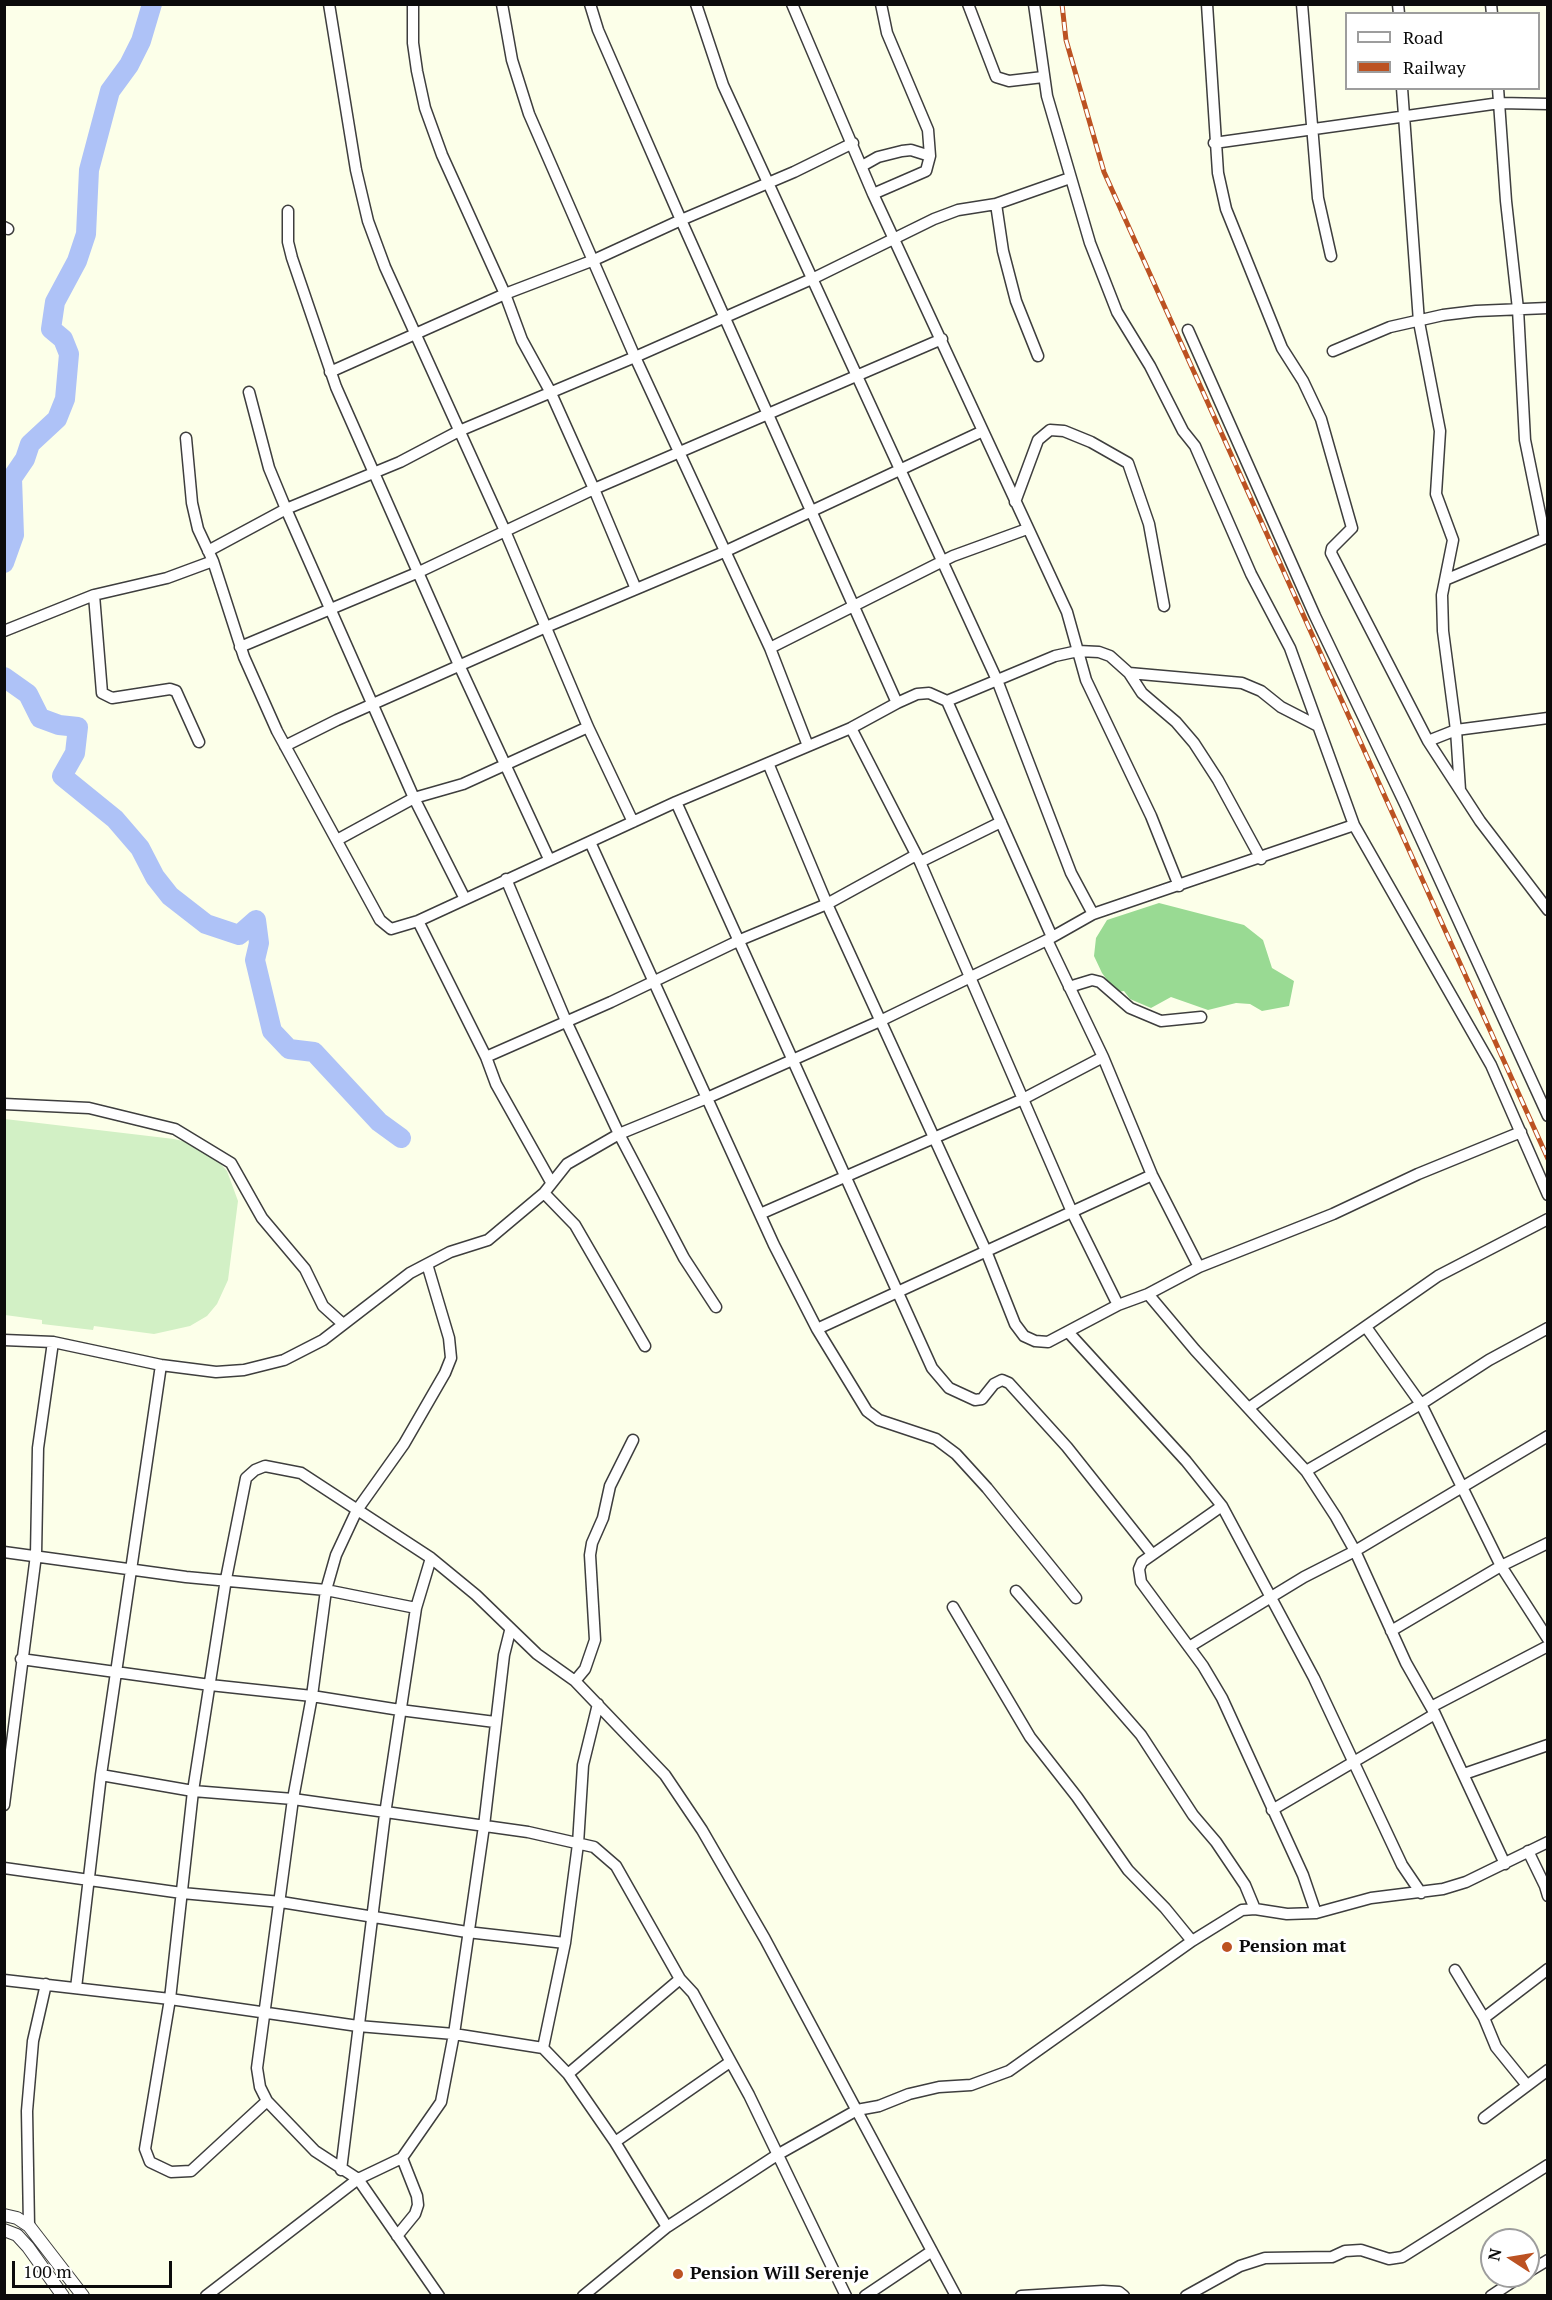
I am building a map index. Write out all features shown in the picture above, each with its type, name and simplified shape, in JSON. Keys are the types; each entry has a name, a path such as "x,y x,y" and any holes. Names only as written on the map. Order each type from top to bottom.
{"street":[{"path":"329,4 346,120 368,221 385,267 505,531 588,727 633,822"},
{"path":"413,4 413,43 425,108 442,155 505,294 522,340 550,391 594,489 636,589"},
{"path":"502,4 512,60 529,114 635,357 770,648 808,746"},
{"path":"590,4 598,30 681,219 897,703"},
{"path":"696,4 723,85 767,183 814,278 898,470 998,680 1071,873 1093,914"},
{"path":"792,4 873,194 1067,612 1086,680 1151,816 1179,886"},
{"path":"873,194 926,171 930,156 928,130 887,33 881,4"},
{"path":"968,4 996,77 1009,81 1043,77"},
{"path":"1034,4 1043,77 1070,178 1117,312 1150,366 1183,431 1195,446 1251,574 1290,648 1354,825 1491,1065 1548,1195"},
{"path":"1207,4 1214,143 1226,209 1282,348 1304,381 1321,418 1352,528 1332,548 1331,554 1428,741 1480,821 1548,910"},
{"path":"1302,4 1318,198 1331,256"},
{"path":"1402,90 1419,322 1440,431 1436,494 1453,540 1442,596 1443,632 1456,730 1460,790"},
{"path":"1445,580 1546,537 1525,440 1518,309 1506,201 1498,90"},
{"path":"1214,143 1500,103 1548,104"},
{"path":"330,372 417,336 505,294 594,260 853,143"},
{"path":"862,166 878,157 902,151 911,150 930,156"},
{"path":"4,631 94,595 168,578 211,556 286,509 400,462 459,430 635,357 814,278 934,219 958,210 996,204 1070,178"},
{"path":"996,204 1003,251 1016,301 1038,356"},
{"path":"288,211 288,242 330,372 459,665 549,859"},
{"path":"1333,351 1390,327 1443,315 1548,308"},
{"path":"1188,330 1217,399 1273,516 1315,616 1405,804 1548,1116"},
{"path":"240,647 419,572 594,489 942,339"},
{"path":"249,392 269,468 286,509 414,798 464,897"},
{"path":"1015,502 1038,440 1050,430 1064,431 1091,442 1128,463 1149,524 1164,606"},
{"path":"285,746 459,665 724,552 983,431"},
{"path":"186,438 192,503 240,647 285,746 385,927 391,929 418,921 464,897 676,802 851,728 917,694 929,693 947,701 1001,822 1069,987 1103,1057 1152,1174 1198,1267"},
{"path":"770,648 941,562 1028,529"},
{"path":"94,595 102,693 112,698 170,689 176,691 199,742"},
{"path":"947,701 1055,656 1078,651 1099,652 1110,656 1129,673 1142,693 1176,722 1194,743 1218,780 1260,859"},
{"path":"1129,673 1242,683 1262,691 1281,707 1318,726"},
{"path":"1428,741 1456,730 1548,718"},
{"path":"337,840 414,798 463,784 588,727"},
{"path":"851,728 918,859 1072,1212 1118,1305"},
{"path":"768,763 827,904 933,1140 986,1251 1011,1316 1024,1336 1035,1341 1048,1342 1198,1267 1333,1214 1418,1174 1521,1131"},
{"path":"676,802 794,1058 924,1354 949,1388 975,1400 982,1398 994,1384 1002,1380 1009,1383 1067,1447 1152,1554"},
{"path":"486,1057 740,940 827,904 918,859 1001,822"},
{"path":"4,1340 53,1342 161,1365 216,1372 244,1370 284,1360 323,1340 395,1284 427,1264 450,1252 488,1240 544,1193 567,1164 619,1134 707,1098 880,1021 1093,914 1260,859 1354,825"},
{"path":"590,842 760,1214 817,1329 867,1411 879,1420 936,1439 956,1454 987,1488 1076,1598"},
{"path":"506,879 566,1021 619,1134 684,1258 716,1307"},
{"path":"418,921 486,1057 496,1084 552,1182"},
{"path":"1069,987 1092,980 1100,982 1130,1008 1161,1021 1201,1017"},
{"path":"760,1214 1023,1099 1103,1057"},
{"path":"4,1104 88,1108 175,1129 231,1162 262,1218 306,1269 323,1306 342,1324"},
{"path":"817,1329 1152,1174"},
{"path":"544,1193 575,1225 645,1346"},
{"path":"1250,1407 1438,1276 1548,1219"},
{"path":"427,1264 449,1338 451,1358 445,1373 404,1444 357,1510 336,1555 326,1590 312,1695 293,1799 257,2068 260,2088 267,2101 292,2130 341,2170 358,2180 439,2295"},
{"path":"1148,1294 1195,1350 1250,1407 1306,1471 1355,1551 1406,1663 1433,1710 1464,1774 1504,1864"},
{"path":"1366,1327 1421,1404 1501,1566 1548,1639"},
{"path":"1306,1471 1421,1404 1489,1360 1548,1328"},
{"path":"1069,1333 1186,1461 1221,1506 1272,1597 1355,1763 1402,1865 1421,1893"},
{"path":"4,1805 36,1555 38,1448 53,1342"},
{"path":"76,1988 100,1775 161,1365"},
{"path":"1189,1647 1304,1577 1355,1551 1548,1436"},
{"path":"574,1682 585,1669 595,1640 590,1555 592,1543 603,1518 610,1486 633,1440"},
{"path":"267,2101 191,2171 171,2172 150,2162 146,2149 170,1999 193,1791 226,1579 246,1478 255,1470 265,1466 300,1473 431,1558 476,1595 510,1631 598,1704 665,1775 702,1830 765,1939 956,2295"},
{"path":"1221,1506 1152,1554 1139,1569 1141,1582 1189,1647 1222,1698 1303,1875 1316,1912"},
{"path":"1391,1631 1501,1566 1548,1544"},
{"path":"4,1552 186,1577 326,1590 416,1608"},
{"path":"341,2170 371,1916 400,1710 416,1608 431,1558"},
{"path":"1016,1591 1141,1736 1193,1815 1216,1842 1245,1886 1255,1909"},
{"path":"953,1607 1030,1737 1077,1797 1128,1870 1165,1908 1192,1941"},
{"path":"206,2295 358,2180 402,2158 441,2102 454,2034 484,1826 504,1655 510,1631"},
{"path":"1272,1810 1355,1763 1433,1710 1548,1646"},
{"path":"21,1659 210,1685 312,1695 400,1710 495,1722"},
{"path":"543,2048 565,1943 578,1844 583,1765 598,1704"},
{"path":"1464,1774 1548,1745"},
{"path":"100,1775 193,1791 293,1799 385,1814 484,1826 594,1847 616,1866 680,1979 693,1993 749,2095 846,2295"},
{"path":"583,2295 667,2227 777,2156 857,2110 879,2106 919,2092 971,2085 1009,2071 1192,1941 1242,1910 1255,1909 1287,1914 1316,1912 1404,1892 1421,1893 1466,1882 1548,1842"},
{"path":"1528,1851 1548,1896"},
{"path":"4,1868 89,1878 182,1893 281,1902 467,1932 565,1943"},
{"path":"1484,2018 1548,1969"},
{"path":"1455,1970 1484,2018 1496,2047 1526,2084"},
{"path":"568,2074 680,1979"},
{"path":"4,1980 170,1999 358,2026 454,2034 543,2048 568,2074 615,2142 667,2227"},
{"path":"28,2226 27,2111 33,2041 46,1984"},
{"path":"615,2142 730,2062"},
{"path":"1484,2118 1526,2084 1548,2070"},
{"path":"397,2236 415,2214 418,2205 417,2196 402,2158"},
{"path":"1186,2295 1240,2266 1265,2258 1332,2258 1345,2251 1361,2250 1389,2259 1402,2257 1548,2165"},
{"path":"4,2215 17,2218 28,2226 83,2295"},
{"path":"4,2230 17,2235 28,2247 63,2295"},
{"path":"865,2295 932,2251"},
{"path":"1021,2295 1103,2291 1119,2292 1124,2295"}],"green space":[{"path":"1159,903 1244,925 1263,940 1272,968 1294,981 1289,1006 1262,1011 1250,1004 1236,1003 1208,1010 1171,997 1151,1008 1130,999 1124,991 1116,992 1102,973 1094,956 1096,938 1107,920"},
{"path":"5,1119 174,1139 191,1143 217,1160 227,1171 238,1201 228,1280 217,1304 207,1316 190,1326 154,1334 94,1326 93,1330 42,1324 42,1320 5,1315"}],"waterway":[{"path":"4,563 14,535 12,478 25,459 30,444 57,419 65,399 69,354 63,339 51,329 55,302 77,261 86,234 89,170 110,91 129,65 141,41 152,4"},
{"path":"4,677 28,694 40,718 59,725 78,727 75,753 62,776 115,819 140,848 155,877 170,896 206,924 239,935 256,920 259,943 255,960 272,1031 289,1049 314,1052 379,1122 401,1138"}],"railway":[{"path":"1062,4 1066,40 1104,172 1548,1159"}],"place":[{"name":"Pension mat","path":"1227,1947"},
{"name":"Pension Will Serenje","path":"678,2274"}]}
